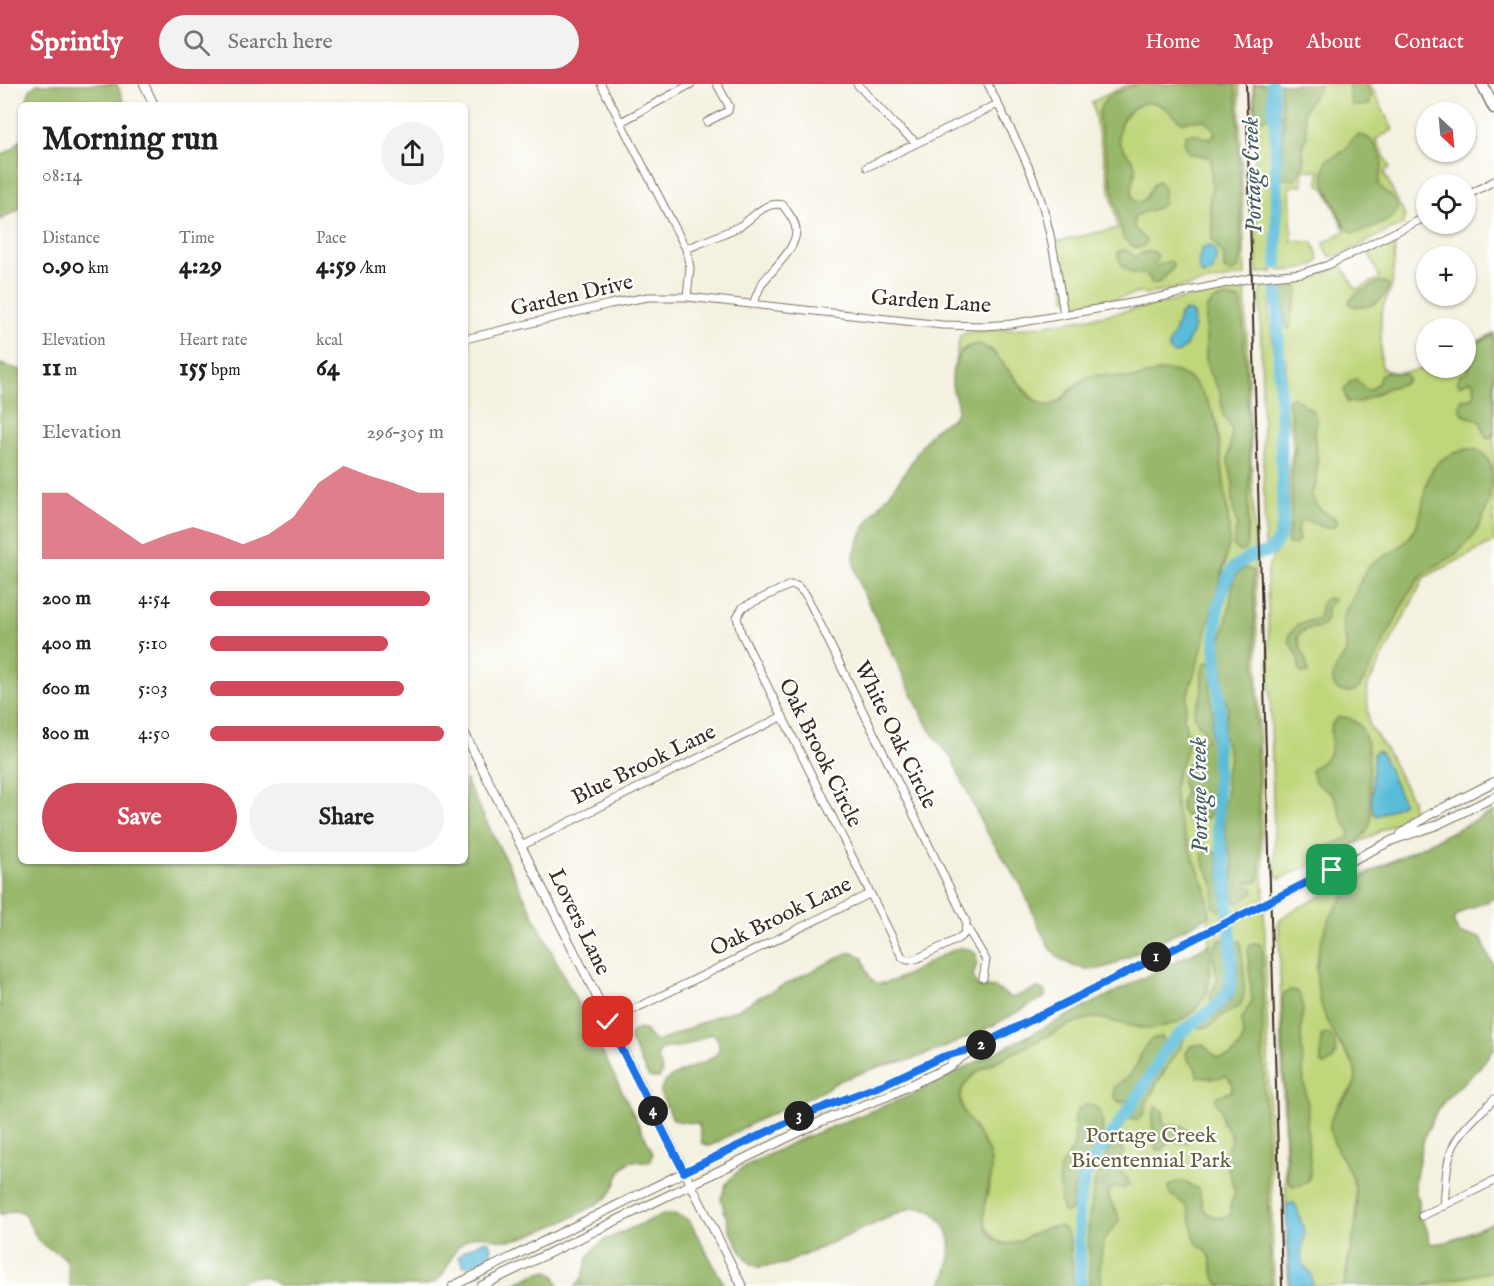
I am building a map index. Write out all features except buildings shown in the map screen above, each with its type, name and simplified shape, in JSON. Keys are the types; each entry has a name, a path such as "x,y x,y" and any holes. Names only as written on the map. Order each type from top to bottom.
{"main road":[{"path":"1482,84 1494,108"}],"street":[{"path":"144,84 153,102"},
{"path":"601,84 686,249 690,268 687,297"},
{"path":"621,122 691,84"},
{"path":"707,122 728,111 729,106 717,84"},
{"path":"857,84 894,124 917,143"},
{"path":"988,84 1041,199 1056,264 1064,315"},
{"path":"867,167 998,104"},
{"path":"1476,191 1494,181"},
{"path":"686,249 741,226 765,208 774,204 783,205 794,222 795,239 781,261 763,282 753,304"},
{"name":"Garden Lane","path":"687,297 953,326 1011,324 1137,303 1251,278 1278,277 1314,270 1416,222"},
{"name":"Garden Drive","path":"468,338 610,304 648,297 687,297"},
{"name":"White Oak Circle","path":"739,627 737,617 743,607 786,586 795,585 804,591 966,921 966,926 986,960 983,978"},
{"name":"Oak Brook Circle","path":"739,627 869,894"},
{"name":"Blue Brook Lane","path":"521,846 783,716"},
{"name":"Lovers Lane","path":"468,740 742,1286"},
{"path":"1393,840 1426,816 1494,782"},
{"path":"481,1286 822,1121 888,1096 948,1067 975,1048 1220,925 1393,840 1437,825 1494,796"},
{"name":"Oak Brook Lane","path":"608,1022 869,894 900,954 907,960 916,960 956,940 964,934 966,926"},
{"path":"453,1286 798,1117 882,1085 942,1057 975,1048"},
{"path":"1444,1206 1449,1158 1457,1138 1494,1099"},
{"path":"1422,1216 1494,1181"}],"green space":[{"path":"37,84 117,84 124,102 26,102 30,90"},
{"path":"1129,84 1239,84 1245,275 1149,294 1138,293 1094,304 1074,304 1066,297 1056,242 1118,228 1092,102"},
{"path":"1137,84 1235,84 1242,254 1241,262 1235,271 1224,270 1224,256 1212,239 1213,225 1209,202 1212,188 1211,160 1208,157 1189,153 1184,143 1186,135 1189,134 1211,138 1215,134 1213,127 1204,120 1182,122 1159,104 1140,105 1122,120 1120,143 1133,160 1135,167 1133,199 1138,203 1142,201 1158,181 1164,187 1164,203 1141,213 1134,219 1134,227 1146,241 1144,246 1135,247 1123,238 1099,112 1110,96"},
{"path":"1253,84 1269,84 1272,123 1273,272 1257,273"},
{"path":"1254,84 1267,84 1269,114 1264,120 1258,119 1256,115"},
{"path":"1277,84 1370,84 1393,130 1376,139 1390,167 1385,171 1385,175 1404,214 1403,224 1340,255 1331,257 1325,250 1324,243 1345,231 1326,190 1319,184 1319,171 1302,170 1303,185 1290,186 1292,241 1312,242 1319,260 1316,264 1306,268 1280,271 1280,224 1284,203 1279,173 1282,125"},
{"path":"1280,84 1320,84 1304,113 1307,135 1303,148 1304,164 1295,180 1284,179 1281,174 1284,124"},
{"path":"1348,84 1367,84 1372,97 1369,105 1353,106"},
{"path":"1359,135 1372,141 1378,150 1382,160 1379,185 1394,199 1397,208 1395,214 1382,224 1353,233 1345,227 1325,184 1323,172 1327,160 1343,152"},
{"path":"18,143 18,210 0,220 0,156"},
{"path":"1388,241 1394,242 1392,287 1381,316 1383,369 1394,372 1416,370 1416,378 1476,378 1476,342 1494,333 1494,542 1425,577 1368,685 1369,725 1385,748 1412,800 1412,814 1360,842 1280,879 1275,874 1267,577 1269,565 1288,528 1289,467 1293,450 1284,401 1286,363 1278,320 1279,281 1314,276 1342,265 1356,290 1380,278 1368,251"},
{"path":"1122,250 1136,257 1153,251 1158,256 1154,265 1169,261 1173,263 1173,268 1160,282 1152,284 1147,275 1133,273 1123,266 1118,252"},
{"path":"1274,281 1269,311 1276,374 1280,513 1277,534 1268,548 1265,545 1260,290 1263,284"},
{"path":"1289,281 1297,284 1298,292 1289,329 1285,325 1282,296 1283,285"},
{"path":"1379,282 1389,285 1388,291 1374,304 1355,307 1350,304 1349,301 1356,294"},
{"name":"Portage Creek Bicentennial Park","path":"1245,286 1255,563 1274,1286 1074,1286 1070,1241 1066,1231 1051,1226 1008,1244 997,1241 985,1225 983,1211 991,1178 982,1140 964,1116 960,1097 969,1079 983,1068 1069,1025 1090,1018 1100,1018 1140,1028 1186,1017 1196,1009 1207,992 1210,974 1208,900 1177,815 1174,787 1188,737 1184,727 1184,717 1188,693 1225,565 1229,527 1217,424 1172,371 1135,378 1095,377 1076,385 1057,403 1046,406 1031,397 991,349 966,347 955,362 960,336 965,334 1027,328 1082,319"},
{"path":"1227,297 1241,300 1242,305 1250,459 1247,544 1245,550 1239,552 1233,545 1237,525 1232,503 1233,483 1228,461 1232,430 1223,414 1220,392 1206,361 1206,309 1215,300"},
{"path":"1494,335 1494,435 1488,438 1480,420 1465,416 1460,408 1462,399 1472,398 1475,395 1474,383 1469,380 1460,386 1457,381 1458,378 1476,378 1476,343"},
{"path":"978,344 996,355 1027,394 1045,405 1062,400 1081,381 1091,376 1131,378 1163,371 1183,374 1198,387 1217,424 1229,545 1188,693 1184,717 1189,745 1176,776 1174,787 1177,815 1206,890 1210,916 1112,965 1099,969 1087,970 1073,966 1060,959 1050,948 1021,885 985,830 952,759 929,729 861,588 855,570 854,561 858,541 869,521 932,432 957,412 958,407 952,382 954,367 965,350"},
{"path":"0,364 18,369 18,864 468,864 468,785 653,1154 651,1161 632,1161 625,1165 608,1196 584,1212 563,1222 512,1240 476,1236 465,1241 454,1252 439,1279 424,1286 278,1286 263,1277 250,1277 234,1286 70,1286 67,1261 59,1253 39,1242 23,1212 11,1211 0,1215"},
{"path":"1387,372 1405,374 1408,379 1405,383 1388,388 1358,403 1347,402 1344,391 1350,381 1356,379 1365,389 1370,390 1378,383 1381,375"},
{"path":"1293,397 1312,410 1317,421 1314,435 1317,453 1317,484 1311,494 1317,506 1334,517 1337,524 1328,528 1300,521 1297,530 1299,540 1295,545 1289,545 1287,539 1291,524 1292,468 1296,442 1288,401"},
{"path":"1468,449 1483,453 1491,467 1488,503 1480,525 1466,545 1457,553 1418,580 1406,598 1359,688 1351,692 1338,690 1333,683 1333,678 1346,650 1343,619 1364,573 1373,563 1403,544 1416,527 1430,475 1437,464 1449,455"},
{"path":"1246,568 1252,570 1253,574 1260,875 1257,882 1247,882 1247,886 1253,888 1254,892 1238,903 1234,901 1233,863 1227,845 1223,814 1227,789 1225,775 1230,758 1223,734 1228,708 1223,692 1220,645 1229,611 1233,580 1238,572"},
{"path":"1328,598 1334,600 1327,607 1325,623 1298,635 1308,668 1308,673 1304,674 1300,672 1297,654 1289,641 1289,635 1297,625 1319,618 1322,602"},
{"path":"1210,661 1213,671 1210,689 1213,713 1211,736 1215,765 1213,810 1208,818 1195,819 1184,814 1182,810 1181,801 1185,791 1182,773 1191,760 1197,744 1206,740 1205,733 1195,718 1194,712 1202,690 1202,670 1206,662"},
{"path":"1340,717 1352,720 1360,726 1365,736 1368,748 1371,820 1365,834 1354,844 1340,852 1325,856 1321,853 1323,848 1348,838 1350,832 1334,796 1316,783 1311,771 1330,753 1331,727"},
{"path":"1494,811 1494,898 1461,912 1453,922 1460,934 1480,937 1494,964 1494,1049 1478,1069 1438,1109 1422,1145 1415,1192 1419,1200 1419,1215 1432,1244 1447,1242 1494,1222 1494,1271 1420,1286 1344,1286 1357,1212 1355,1187 1350,1172 1334,1144 1330,1129 1334,1113 1355,1084 1356,1071 1354,1064 1331,1030 1322,1007 1317,985 1317,963 1321,941 1340,902 1355,885 1374,870"},
{"path":"1210,849 1215,851 1218,859 1223,901 1223,907 1219,911 1213,907 1214,887 1203,859 1203,854"},
{"path":"1374,870 1357,881 1343,897 1316,966 1322,1006 1334,1036 1354,1066 1356,1077 1354,1086 1338,1104 1346,1164 1355,1187 1356,1201 1356,1226 1344,1286 1288,1286 1279,922 1288,913"},
{"path":"1223,939 1227,943 1225,954 1228,969 1221,996 1212,1002 1210,995 1218,980 1213,952 1214,947"},
{"path":"1237,941 1241,944 1244,986 1240,1005 1210,1026 1199,1028 1199,1024 1218,1013 1230,1002 1236,986"},
{"path":"1255,943 1260,944 1262,949 1263,1055 1271,1286 1222,1286 1214,1276 1209,1255 1196,1241 1187,1208 1169,1192 1168,1188 1175,1183 1187,1183 1199,1190 1202,1205 1210,1215 1219,1217 1231,1214 1230,1206 1235,1191 1224,1155 1231,1141 1231,1134 1222,1122 1221,1111 1215,1100 1217,1096 1230,1092 1232,1082 1226,1076 1198,1077 1186,1053 1191,1046 1202,1044 1216,1057 1222,1058 1231,1056 1241,1045 1242,1019 1252,1001 1248,952 1249,946"},
{"path":"1210,944 1210,974 1207,992 1196,1009 1177,1023 1151,1029 1090,1018 1069,1025 983,1068 968,1080 961,1092 961,1103 965,1114 980,1136 991,1162 984,1215 989,1234 1004,1244 1020,1240 1046,1228 1062,1227 1069,1235 1074,1286 941,1286 950,1259 948,1232 937,1216 921,1207 903,1211 784,1264 758,1267 750,1263 743,1254 730,1230 721,1199 726,1184 746,1166 794,1142 909,1096"},
{"path":"959,948 969,949 976,954 977,963 973,976 977,986 995,988 1012,998 1038,988 1046,992 1045,997 992,1026 946,1047 841,1080 710,1146 702,1143 699,1124 673,1119 660,1093 665,1083 674,1076 716,1054 719,1047 716,1036 710,1034 685,1046 662,1049 657,1057 662,1073 659,1078 648,1076 630,1040 632,1032 639,1029 646,1031 655,1041 665,1039 716,1016 737,1010 848,953 862,957 872,980 881,984 902,977"},
{"path":"1290,990 1297,991 1303,1007 1301,1033 1304,1083 1308,1105 1307,1127 1311,1172 1307,1182 1292,1186 1287,1178 1282,1002 1284,994"},
{"path":"1327,1033 1331,1036 1336,1050 1333,1059 1325,1065 1321,1063 1321,1036"},
{"path":"1162,1037 1166,1043 1147,1080 1133,1097 1119,1102 1114,1096 1114,1088 1136,1067 1146,1045 1155,1038"},
{"path":"1182,1037 1184,1039 1182,1045 1159,1080 1143,1115 1137,1120 1132,1120 1130,1117 1133,1110 1167,1055"},
{"path":"1089,1104 1095,1106 1101,1115 1103,1128 1101,1140 1078,1177 1071,1210 1066,1213 1063,1212 1061,1204 1060,1169 1073,1148 1076,1114 1082,1106"},
{"path":"1157,1106 1163,1111 1163,1122 1167,1126 1182,1126 1188,1130 1191,1137 1188,1142 1172,1141 1163,1150 1157,1150 1152,1121"},
{"path":"1119,1144 1125,1152 1118,1164 1130,1184 1124,1188 1113,1187 1108,1192 1119,1221 1103,1241 1100,1267 1102,1286 1090,1286 1088,1225 1095,1181 1107,1154 1114,1145"},
{"path":"663,1214 674,1214 689,1220 725,1286 575,1286 582,1277 590,1254 603,1241"},
{"path":"549,1271 555,1276 559,1286 511,1286 538,1273"},
{"path":"1494,1271 1494,1286 1420,1286"}],"water":[{"path":"1211,246 1215,252 1216,263 1211,273 1203,275 1198,262 1203,248"},
{"path":"1184,311 1190,311 1193,315 1192,332 1187,344 1174,354 1169,350 1169,343 1179,316"},
{"path":"1377,751 1382,754 1403,802 1378,816 1374,814 1372,804 1373,753"},
{"path":"1290,1203 1294,1203 1297,1208 1305,1234 1301,1257 1304,1266 1311,1273 1313,1286 1290,1286 1286,1211"},
{"path":"483,1241 488,1241 491,1247 489,1257 481,1262 464,1266 458,1257 463,1251"}],"waterway":[{"name":"Portage Creek","path":"1272,84 1276,143 1277,264"},
{"name":"Portage Creek","path":"1081,1286 1078,1210 1084,1180 1093,1161 1136,1099 1168,1046 1216,1006 1229,991 1231,983 1231,939 1225,866 1218,828 1217,737 1220,710 1215,643 1218,607 1226,581 1233,568 1249,557 1270,551 1279,539 1283,522 1277,282"}],"railway":[{"path":"1246,84 1282,1286"}],"route":[{"path":"608,1022 684,1172 798,1117 882,1085 942,1057 975,1048 1332,870"}]}
